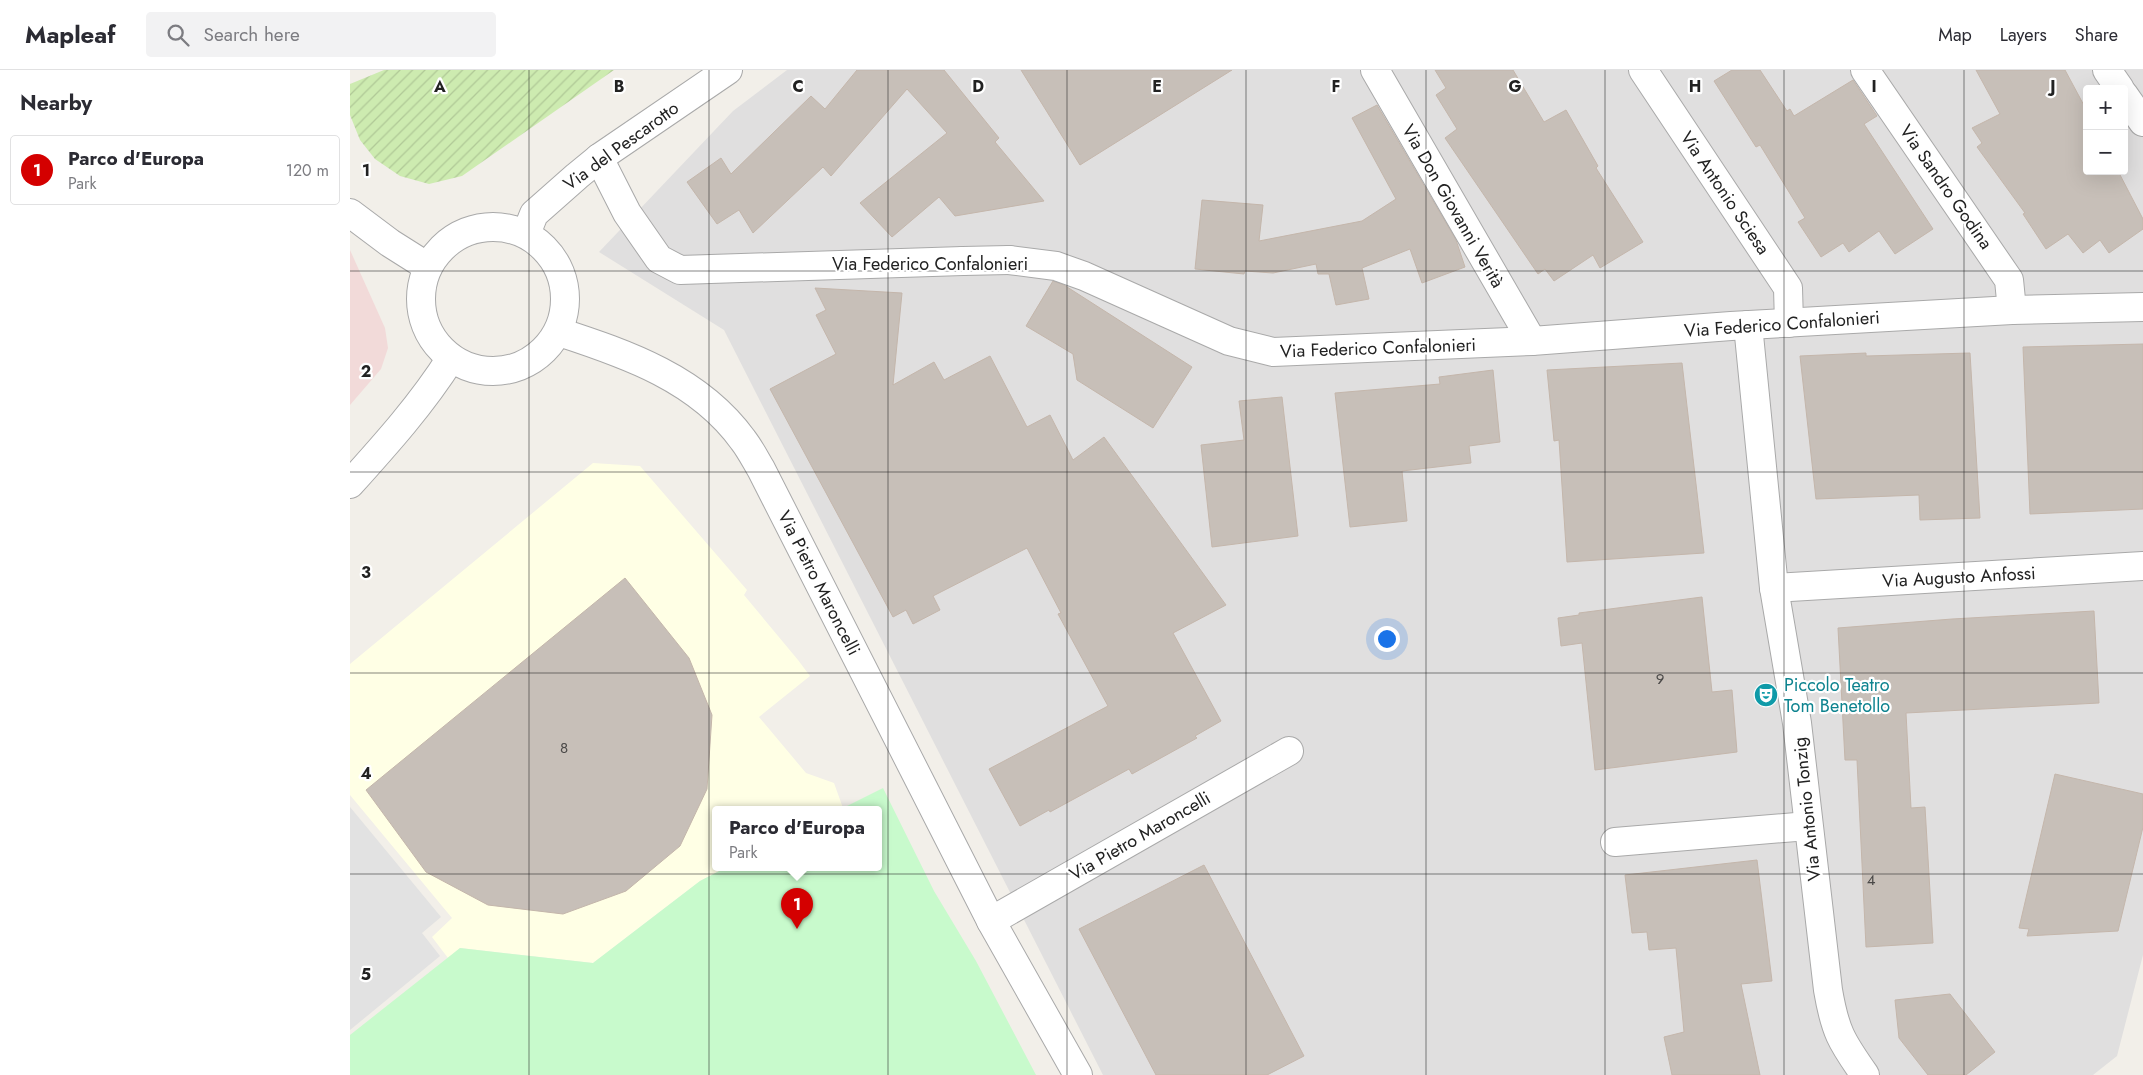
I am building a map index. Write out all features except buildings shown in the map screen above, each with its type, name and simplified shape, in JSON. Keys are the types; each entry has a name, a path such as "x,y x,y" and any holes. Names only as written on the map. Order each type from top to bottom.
{"street":[{"name":"Via del Pescarotto","path":"526,234 534,214 599,158 728,70"},
{"name":"Via Don Giovanni Verità","path":"1375,70 1532,341"},
{"name":"Via Antonio Sciesa","path":"1643,70 1788,288 1789,323"},
{"name":"Via Sandro Godina","path":"1865,70 2009,280 2012,310"},
{"path":"2108,70 2117,85"},
{"path":"2128,101 2143,122"},
{"name":"Via Federico Confalonieri","path":"599,158 627,213 659,259 680,270 1009,260 1056,266 1084,276 1229,341 1273,352 1532,341 1748,325 2012,310 2143,307"},
{"path":"350,213 390,243 428,267"},
{"path":"488,226 507,228 526,234 544,247 558,265 565,287 565,310 559,332 546,349 530,362 511,370 490,372 470,368 451,358 438,347 422,317 420,300 422,283 428,267 438,251 452,238 470,230 488,226"},
{"name":"Via Antonio Tonzig","path":"1748,325 1774,588 1797,723 1808,826 1834,1022 1843,1044 1865,1075"},
{"name":"Via Pietro Maroncelli","path":"559,332 656,367 690,388 743,439 761,469 991,921 1078,1075"},
{"path":"350,484 417,406 451,358"},
{"name":"Via Augusto Anfossi","path":"1774,588 2143,566"},
{"name":"Via Pietro Maroncelli","path":"991,921 1289,751"},
{"path":"1615,842 1808,826"}],"shaded area":[{"path":"787,70 2143,70 2143,955 2117,1056 2093,1075 1103,1075 724,330 599,252 733,111"},
{"path":"350,250 385,328 388,348 381,369 350,405"},
{"path":"593,463 640,466 747,590 744,595 810,676 759,717 806,773 834,783 842,806 712,806 712,871 719,871 700,881 593,963 460,948 448,958 432,937 452,918 350,795 350,664"},
{"path":"350,807 441,917 422,933 440,956 350,1030"}],"green space":[{"path":"384,70 614,70 462,176 429,184 400,176 375,159 360,140 350,115 350,84"},
{"path":"883,788 934,891 976,961 1036,1075 350,1075 350,1035 460,948 593,963 700,881 719,871 882,871 882,806 847,806"}],"place":[{"name":"Piccolo Teatro Tom Benetollo","path":"1766,695"},
{"name":"Parco d'Europa","path":"797,929"}]}
